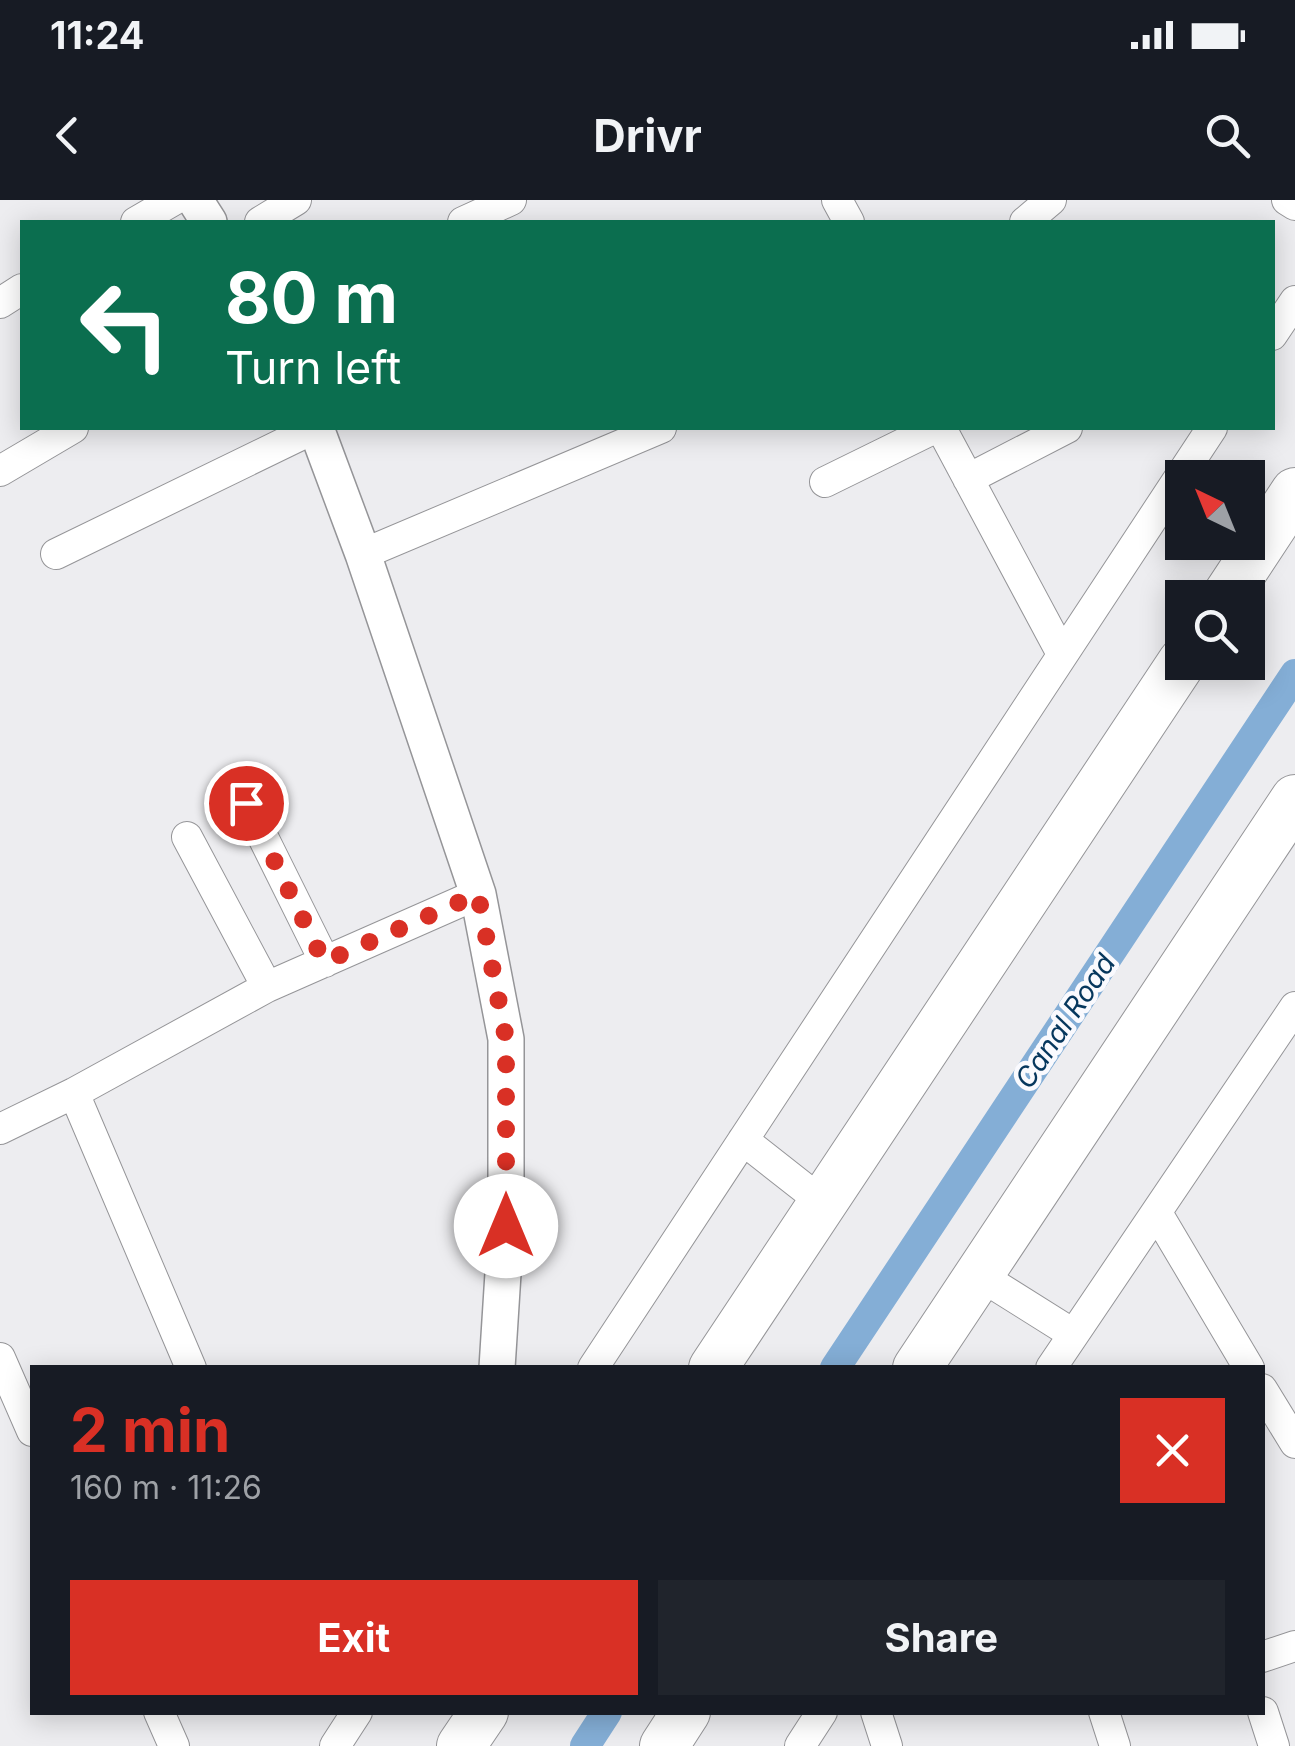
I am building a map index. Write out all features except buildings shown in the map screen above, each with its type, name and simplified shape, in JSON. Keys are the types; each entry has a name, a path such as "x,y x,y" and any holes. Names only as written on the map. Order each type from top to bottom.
{"highway":[{"path":"1237,580 1295,492"},
{"path":"714,1365 1170,680"},
{"path":"919,1365 1295,799"},
{"path":"461,1746 482,1715"},
{"path":"664,1746 684,1715"}],"street":[{"path":"139,220 174,200"},
{"path":"263,220 296,200"},
{"path":"467,220 512,200"},
{"path":"1027,220 1051,200"},
{"path":"1287,200 1295,205"},
{"path":"1275,331 1295,301"},
{"path":"0,470 70,430"},
{"path":"56,554 312,430"},
{"path":"317,430 478,894 506,1039 506,1226 497,1365"},
{"path":"363,554 656,430"},
{"path":"825,482 934,430"},
{"path":"939,430 1062,654"},
{"path":"968,479 1063,430"},
{"path":"595,1365 1211,430"},
{"path":"246,803 324,962"},
{"path":"187,837 268,987"},
{"path":"0,1129 268,987 478,894"},
{"path":"1054,1365 1295,1007"},
{"path":"74,1092 190,1365"},
{"path":"742,1140 822,1202"},
{"path":"1157,1213 1248,1365"},
{"path":"979,1275 1073,1334"},
{"path":"0,1358 30,1426"},
{"path":"1265,1394 1295,1443"},
{"path":"1265,1656 1295,1646"},
{"path":"159,1715 174,1746"},
{"path":"335,1746 355,1715"},
{"path":"800,1746 820,1715"},
{"path":"877,1715 887,1746"},
{"path":"1105,1715 1115,1746"},
{"path":"1264,1715 1274,1746"}],"waterway":[{"name":"Canal Road","path":"837,1365 1295,674"},
{"name":"Canal Road","path":"585,1746 605,1715"}],"route":[{"path":"246,803 324,962 478,894 506,1039 506,1226"}]}
